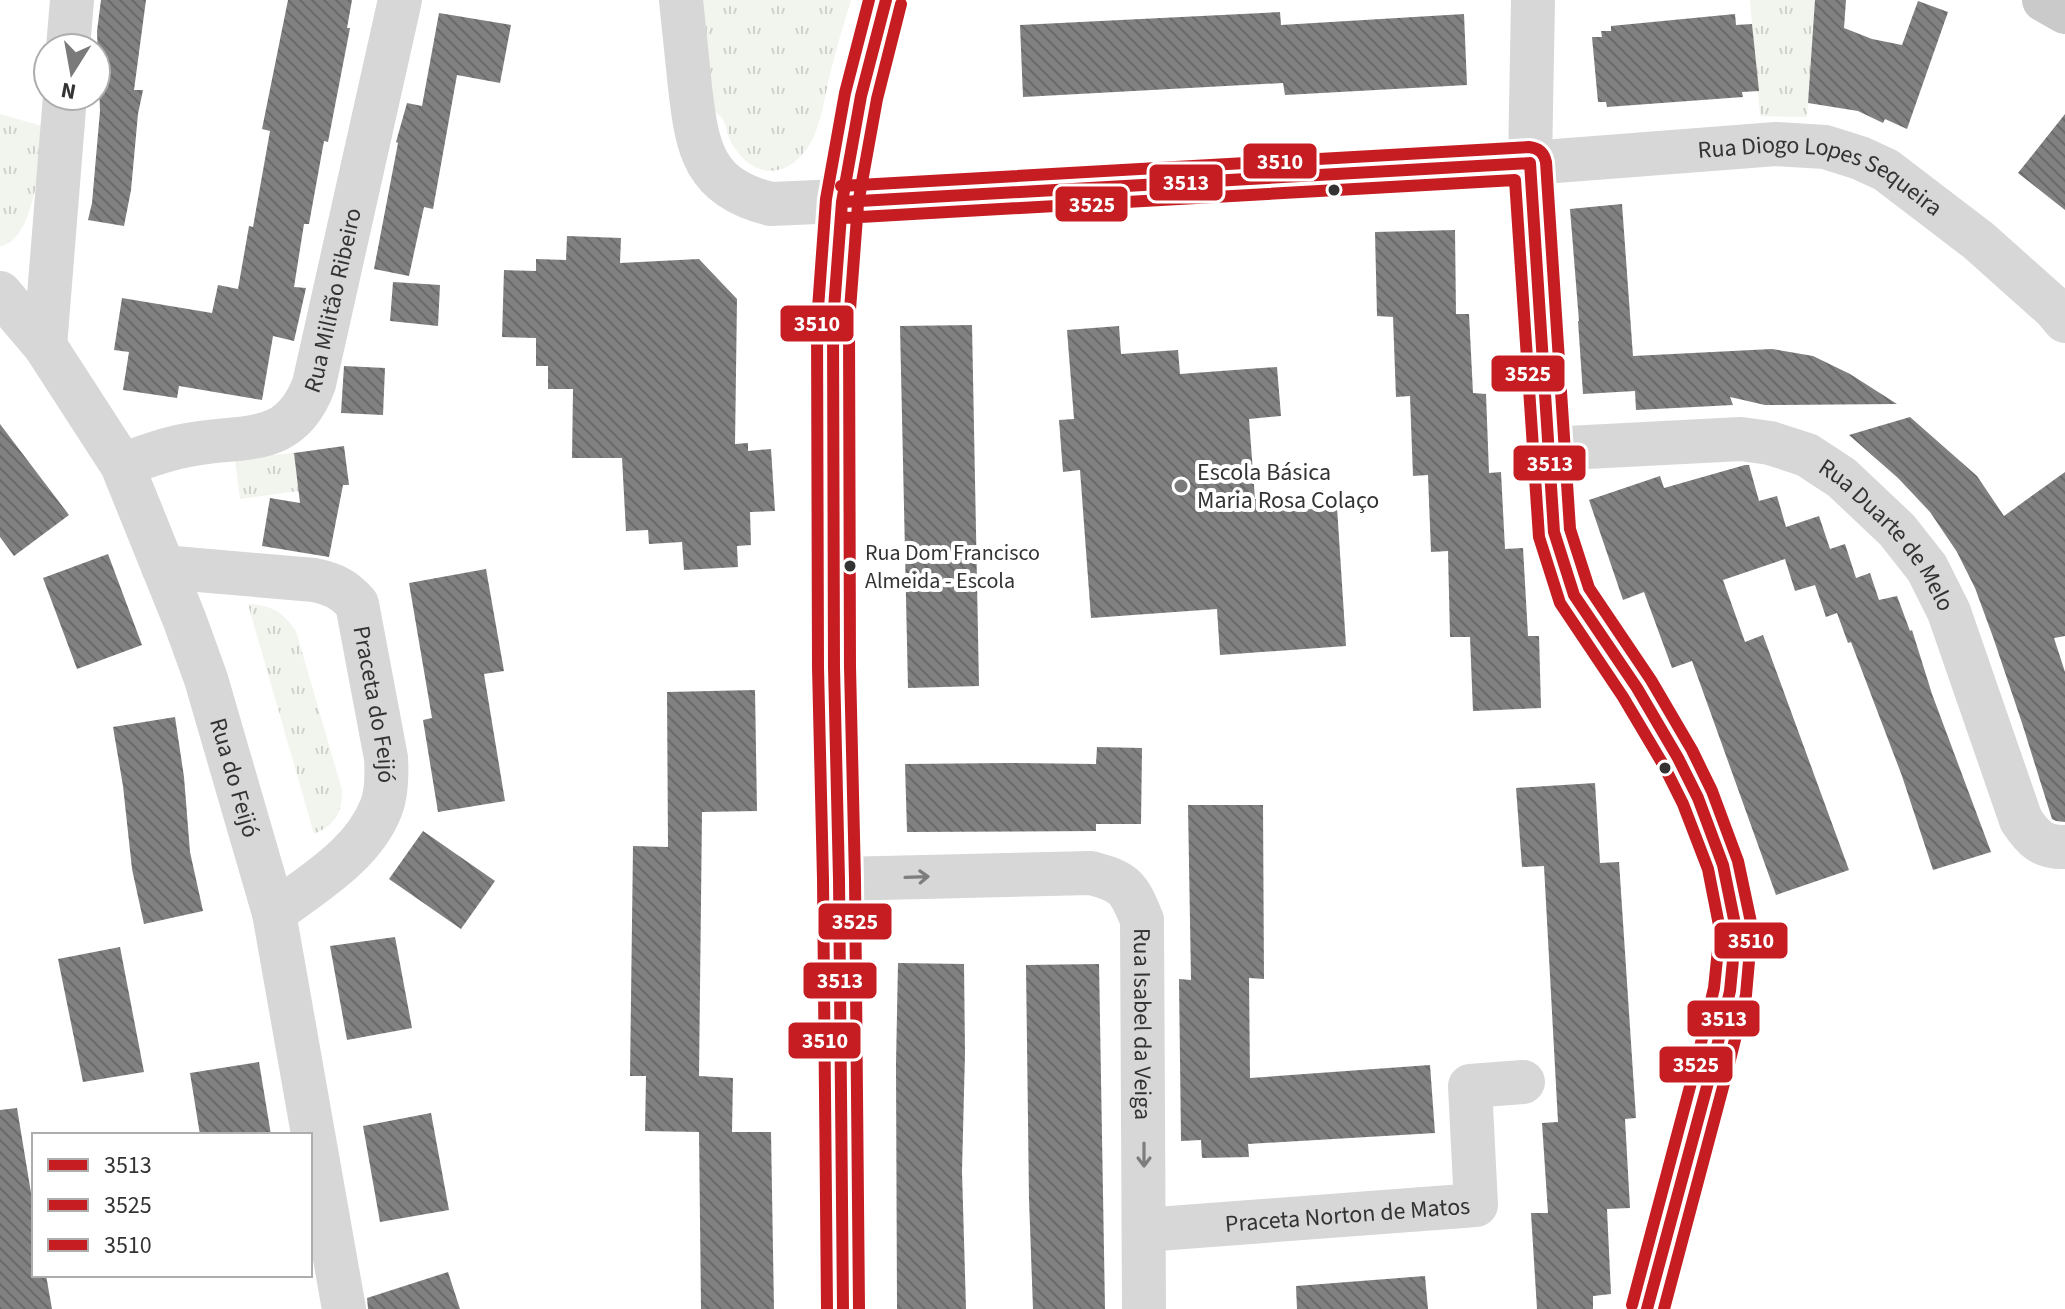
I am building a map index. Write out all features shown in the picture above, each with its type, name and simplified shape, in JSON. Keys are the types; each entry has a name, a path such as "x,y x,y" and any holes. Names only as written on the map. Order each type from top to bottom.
{"main road":[{"path":"843,1309 833,322 842,202 861,96 889,0"},
{"path":"2044,0 2065,12"}],"street":[{"path":"69,32 72,0"},
{"name":"Rua Militão Ribeiro","path":"122,465 189,444 260,436 279,430 294,420 306,404 314,384 400,0"},
{"name":"Rua Diogo Lopes Sequeira","path":"681,0 697,138 702,152 719,178 741,194 771,204 1530,163 1776,144 1825,147 1886,170 1979,241 2065,321"},
{"path":"1533,0 1530,163 1554,532 1574,595 1637,688 1698,798 1723,865 1736,929 1730,991 1712,1068 1647,1309"},
{"path":"45,346 64,112"},
{"name":"Rua do Feijó","path":"0,293 45,346 122,465 206,679 274,913 344,1309"},
{"name":"Rua Duarte de Melo","path":"1548,449 1741,439 1770,443 1807,455 1842,478 1897,530 1927,568 1949,612 2021,820 2033,837 2052,848 2065,847"},
{"name":"Praceta do Feijó","path":"163,567 330,583 346,590 357,604 386,758 387,775 381,807 366,835 346,857 274,913"},
{"name":"Rua Isabel da Veiga","path":"839,879 1091,873 1112,878 1131,893 1142,920 1144,1309"},
{"name":"Praceta Norton de Matos","path":"1144,1230 1476,1205 1470,1086 1523,1082"}],"green space":[{"path":"701,0 851,0 816,131 805,151 790,165 771,171 750,164 734,147 722,118 712,110"},
{"path":"1750,0 1815,0 1807,117 1760,116"},
{"path":"0,114 45,127 38,176 28,214 12,241 0,246"},
{"path":"294,453 299,491 240,499 235,459"},
{"path":"248,604 276,610 296,631 342,790 336,817 314,834"}],"building":[{"path":"101,0 146,0 134,90 143,90 124,226 88,220 100,112 112,112 112,32 97,31"},
{"path":"288,0 352,0 347,28 350,28 328,142 324,141 309,224 304,224 294,287 306,288 294,341 273,336 262,400 179,386 177,398 123,390 129,352 114,350 122,298 212,313 218,285 238,289 270,131 262,129"},
{"path":"1815,0 1846,0 1844,28 1872,39 1902,45 1918,1 1948,12 1907,129 1885,119 1883,123 1858,111 1808,103"},
{"path":"1280,12 1281,25 1464,14 1467,85 1285,95 1283,83 1023,97 1020,25"},
{"path":"439,13 511,25 500,83 457,75 433,209 424,207 409,276 374,269 396,142 407,103 422,106"},
{"path":"1735,14 1736,25 1752,24 1759,91 1742,92 1743,97 1607,107 1606,102 1598,102 1592,37 1602,37 1601,31 1611,31 1611,26"},
{"path":"2065,114 2065,210 2018,173"},
{"path":"1622,204 1633,356 1772,349 1813,356 1850,374 1897,404 1765,405 1730,397 1733,405 1636,410 1635,391 1583,394 1570,209"},
{"path":"1455,230 1456,314 1469,314 1473,393 1486,394 1489,473 1501,472 1505,549 1523,548 1528,636 1539,636 1541,708 1473,711 1470,637 1450,637 1448,551 1431,552 1428,475 1413,476 1410,396 1396,397 1393,317 1377,316 1375,232"},
{"path":"567,236 621,238 620,263 699,259 737,299 735,444 748,443 748,451 771,449 775,511 750,512 751,545 737,546 738,567 684,570 682,542 649,544 648,530 626,531 622,458 572,458 573,389 548,389 548,366 536,366 536,338 502,337 504,270 536,271 536,259 566,260"},
{"path":"393,282 440,285 438,326 390,321"},
{"path":"972,325 979,686 908,688 900,326"},
{"path":"1119,326 1121,354 1178,350 1180,374 1277,367 1281,416 1249,419 1255,499 1285,497 1286,511 1337,507 1346,646 1220,655 1217,609 1091,618 1080,470 1063,472 1059,420 1074,419 1067,330"},
{"path":"344,366 385,368 383,415 341,413"},
{"path":"1910,417 1977,476 2004,516 2065,472 2065,636 2054,638 2065,672 2065,822 2052,819 1993,637 1975,588 1957,552 1930,512 1898,478 1849,435"},
{"path":"0,424 69,515 14,556 0,537"},
{"path":"344,446 349,485 343,485 329,557 262,546 270,498 300,503 294,453"},
{"path":"1749,465 1759,501 1777,496 1786,527 1819,516 1830,549 1845,544 1856,578 1870,573 1879,600 1897,596 1991,852 1933,870 1902,776 1851,642 1848,643 1837,613 1826,617 1815,585 1795,591 1785,559 1723,580 1745,642 1763,635 1849,870 1776,895 1692,661 1672,668 1644,592 1623,600 1589,500 1660,476 1664,488"},
{"path":"108,554 142,645 77,669 43,578"},
{"path":"486,569 504,671 484,674 505,801 438,812 423,720 432,718 409,583"},
{"path":"755,690 757,811 702,812 699,1076 733,1078 732,1132 771,1132 774,1309 701,1309 699,1132 645,1131 646,1076 630,1076 633,846 668,847 667,692"},
{"path":"175,717 190,852 203,911 144,924 132,869 113,727"},
{"path":"1097,747 1142,748 1141,824 1096,824 1096,831 907,832 905,764 1096,764"},
{"path":"1595,783 1600,863 1619,862 1636,1118 1625,1119 1630,1208 1607,1209 1611,1294 1593,1296 1593,1309 1537,1309 1531,1213 1548,1213 1542,1123 1558,1122 1544,866 1522,867 1516,788"},
{"path":"1188,805 1263,805 1264,979 1249,978 1250,1078 1430,1065 1435,1133 1248,1144 1249,1157 1202,1158 1201,1140 1181,1141 1179,979 1191,980"},
{"path":"423,831 495,881 461,929 389,879"},
{"path":"395,937 412,1028 347,1040 330,946"},
{"path":"120,947 144,1072 83,1082 58,959"},
{"path":"898,963 964,964 962,1171 966,1309 897,1309"},
{"path":"1099,964 1105,1309 1033,1309 1026,965"},
{"path":"259,1062 271,1133 200,1133 190,1073"},
{"path":"17,1108 32,1199 32,1277 46,1277 52,1309 0,1309 0,1110"},
{"path":"431,1113 449,1210 380,1222 363,1126"},
{"path":"448,1272 460,1309 368,1309 367,1298"},
{"path":"1425,1276 1428,1309 1297,1309 1296,1286"}],"transit line":[{"name":"3510","path":"827,1309 818,667 817,322 826,199 845,93 869,0"},
{"name":"3513","path":"843,1309 834,667 833,322 842,202 861,96 886,0"},
{"name":"3525","path":"859,1309 850,667 849,323 858,204 877,99 901,4"},
{"name":"3510","path":"841,186 1529,147 1536,148 1542,154 1546,162 1570,529 1589,588 1651,680 1712,791 1738,861 1752,927 1746,995 1664,1309"},
{"name":"3513","path":"1530,163 1554,532 1574,595 1637,688 1698,798 1723,865 1736,929 1730,991 1712,1068 1647,1309"},
{"name":"3513","path":"842,202 1530,163"},
{"name":"3525","path":"843,218 1515,180 1539,537 1560,603 1623,697 1683,804 1708,869 1720,930 1714,988 1632,1305"}],"place":[{"name":"Escola Básica Maria Rosa Colaço","path":"1181,486"},
{"name":"Rua Dom Francisco Almeida - Escola","path":"850,566"}]}
